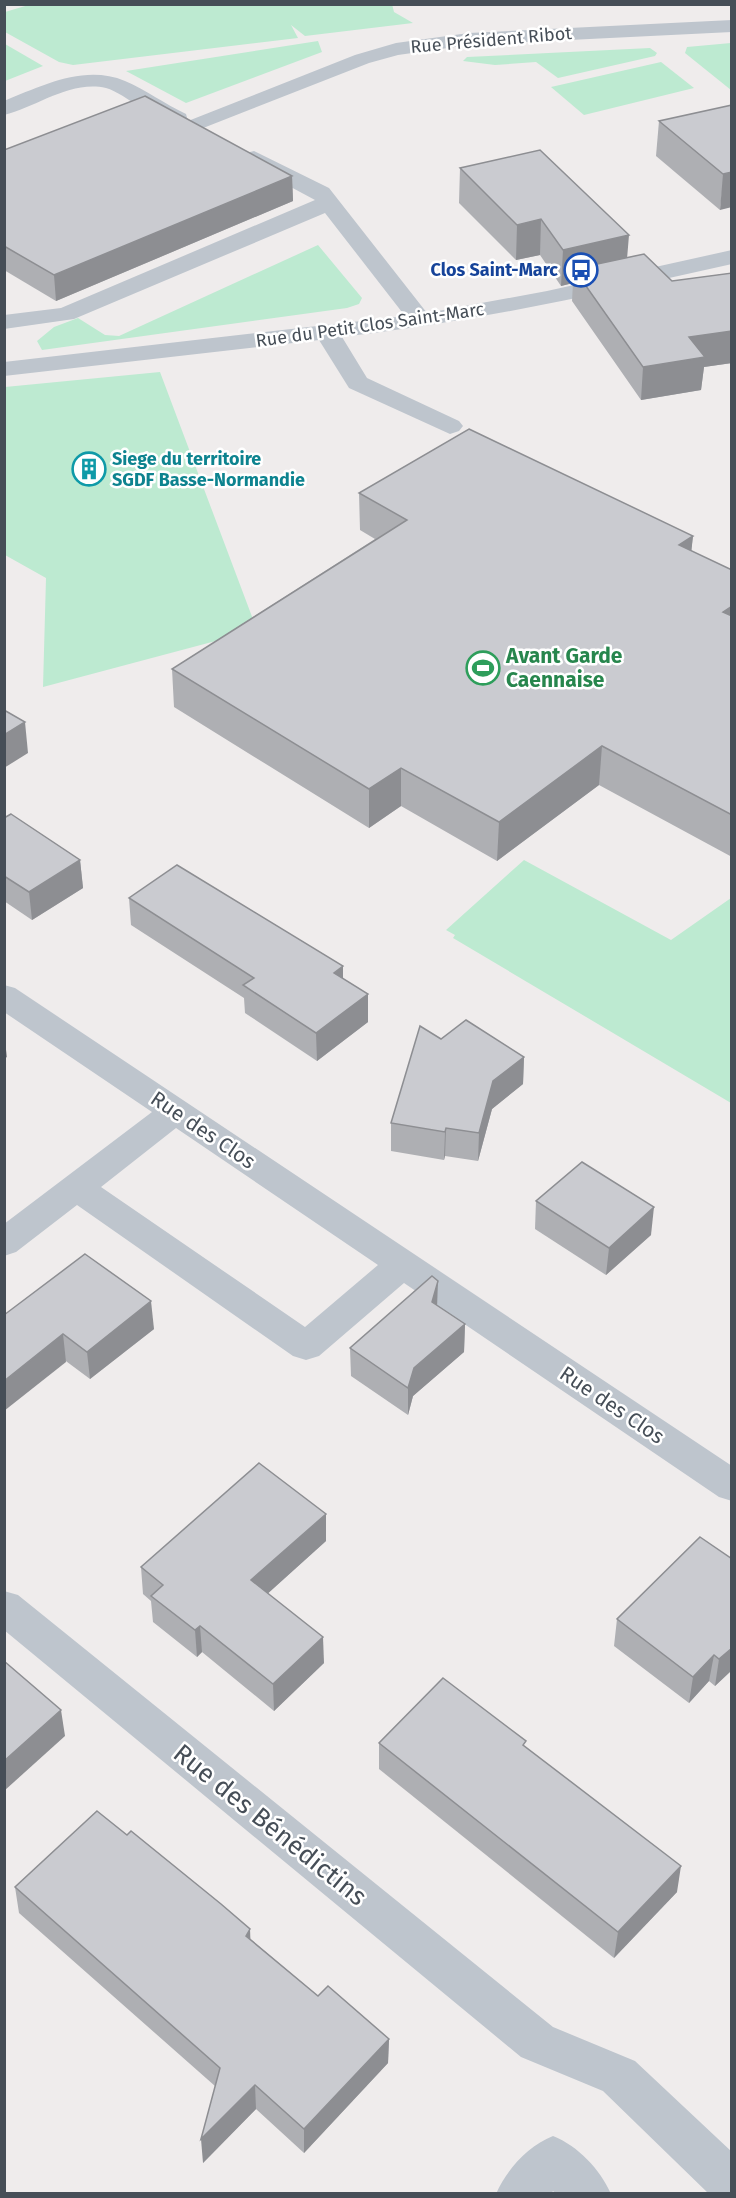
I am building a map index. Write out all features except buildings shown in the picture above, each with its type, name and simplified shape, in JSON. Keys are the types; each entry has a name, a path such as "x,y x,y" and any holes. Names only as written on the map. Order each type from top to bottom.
{"street":[{"name":"Rue Président Ribot","path":"193,126 362,59 396,49 462,40 732,26"},
{"path":"4,109 62,87 85,81 109,82 213,137"},
{"path":"233,147 321,193 421,321"},
{"path":"4,322 66,314 328,203"},
{"name":"Rue du Petit Clos Saint-Marc","path":"4,369 421,321 547,298 732,257"},
{"path":"327,333 358,383 450,426"},
{"name":"Rue des Clos","path":"4,996 732,1486"},
{"path":"4,1243 176,1111"},
{"path":"78,1188 306,1347 402,1264"},
{"name":"Rue des Bénédictins","path":"4,1607 537,2042 619,2076 732,2184"},
{"path":"519,2193 553,2158 588,2193"}],"green space":[{"path":"32,4 392,4 394,12 413,23 305,36 291,25 298,38 73,65 59,62 5,32 5,12"},
{"path":"318,41 322,52 186,103 126,71"},
{"path":"731,43 731,90 685,53 687,47"},
{"path":"5,44 43,66 5,81"},
{"path":"650,48 657,53 655,56 558,78 536,62 495,65 463,61 467,57"},
{"path":"661,62 694,88 584,115 551,87"},
{"path":"318,245 362,298 359,304 347,308 42,350 37,341 54,327 78,318 105,335 119,336"},
{"path":"160,372 257,630 43,687 46,578 5,555 5,387"},
{"path":"524,860 671,940 731,898 731,1103 453,938 455,935 446,930"}],"place":[{"name":"Clos Saint-Marc","path":"581,270"},
{"name":"Siege du territoire SGDF Basse-Normandie","path":"89,469"},
{"name":"Avant Garde Caennaise","path":"483,668"}]}
